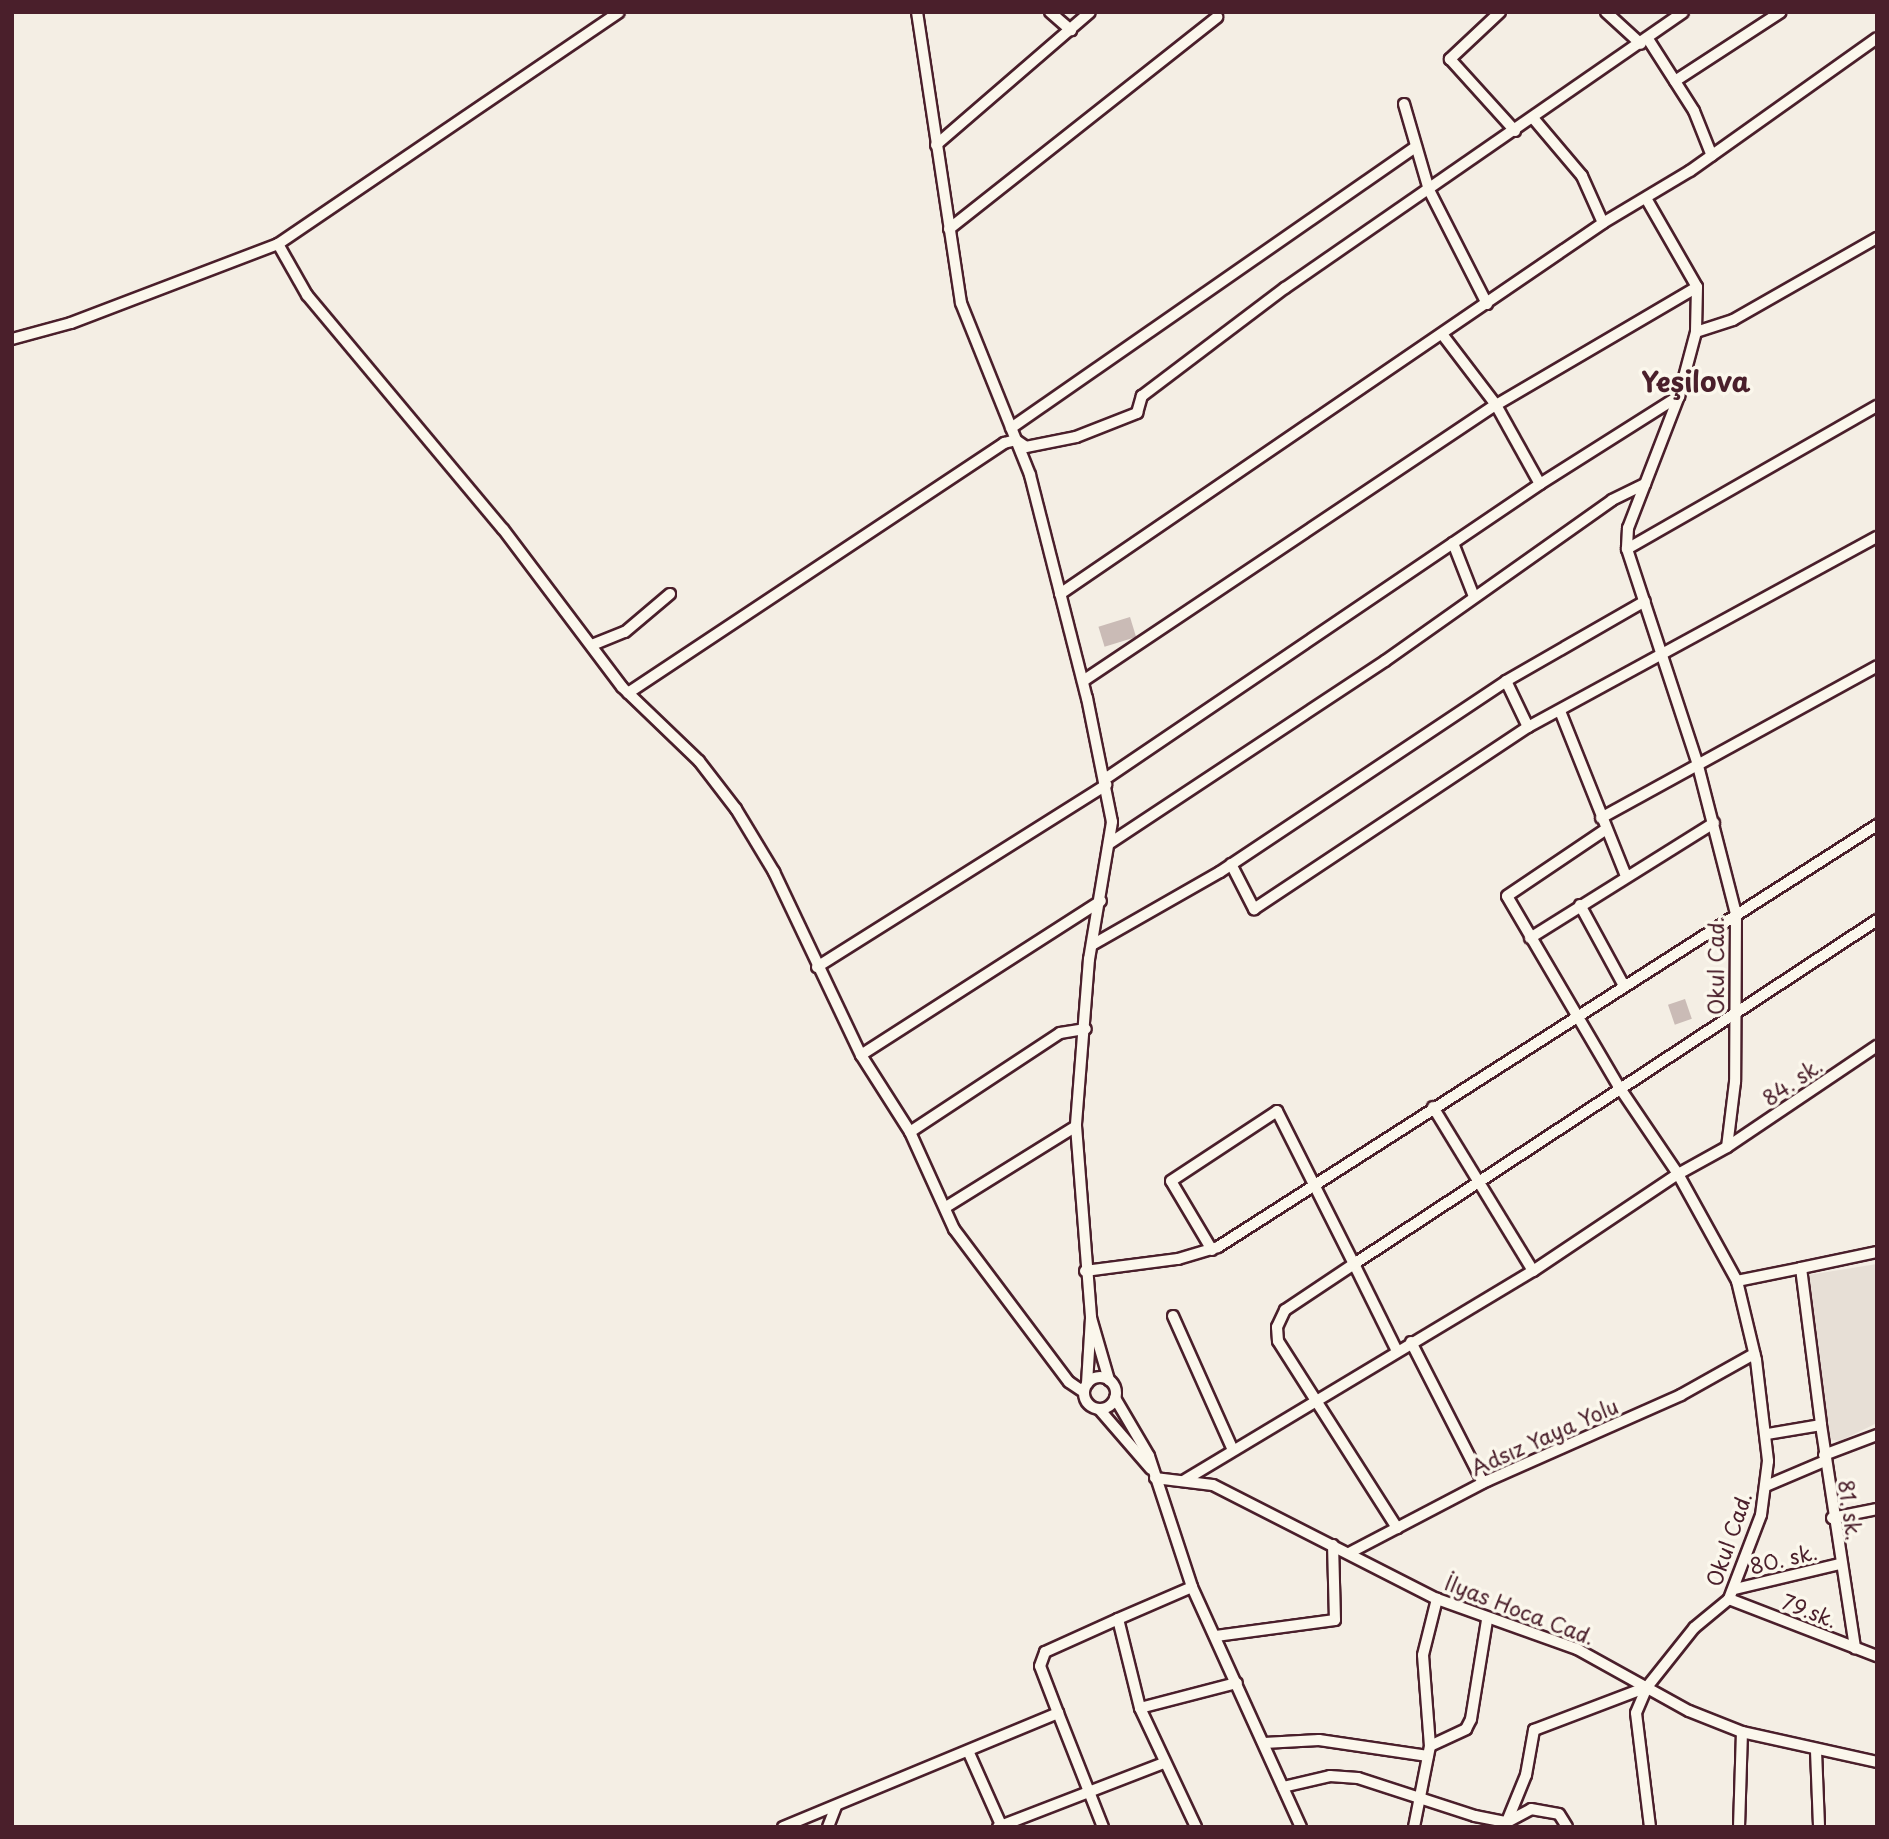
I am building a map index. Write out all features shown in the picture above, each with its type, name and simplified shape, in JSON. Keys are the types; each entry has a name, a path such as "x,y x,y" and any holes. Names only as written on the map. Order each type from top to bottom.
{"street":[{"path":"12,339 71,323 278,244 619,12"},
{"path":"917,12 961,303 1016,440 1083,681 1105,782 1110,843 1092,945 1076,1126 1085,1271 1091,1318 1115,1398 1153,1474 1192,1587 1301,1827"},
{"path":"1050,12 1071,30"},
{"path":"936,145 1090,12"},
{"path":"1500,12 1450,59 1515,131"},
{"path":"1606,12 1644,41 1675,81 1712,156"},
{"path":"1016,440 1026,447 1076,437 1137,413 1142,396 1285,288 1683,12"},
{"path":"1675,81 1781,12"},
{"path":"949,229 1217,17"},
{"path":"1060,594 1603,223 1647,200 1712,156 1877,38"},
{"path":"1404,104 1429,190 1488,304"},
{"path":"1533,118 1582,176 1603,223"},
{"path":"1011,428 1416,147"},
{"path":"1627,549 1645,484 1679,396 1696,332 1697,288 1647,200"},
{"path":"1696,332 1733,320 1877,238"},
{"path":"278,244 307,295 503,529 628,693 699,761 736,809 774,872 861,1055 910,1132 973,1256 1069,1382 1086,1388"},
{"path":"1083,681 1496,405 1697,288"},
{"path":"1442,334 1496,405 1540,484"},
{"path":"817,967 1105,782 1540,484 1679,396"},
{"path":"1627,549 1877,405"},
{"path":"628,693 1016,440"},
{"path":"1110,843 1385,661 1474,594 1645,484"},
{"path":"1231,864 1254,909 1528,727 1877,537"},
{"path":"1453,543 1474,594"},
{"name":"Okul Cad.","path":"1627,549 1697,762 1736,914 1735,1082 1727,1147"},
{"path":"592,645 625,632 670,594"},
{"path":"1092,945 1231,864 1506,681 1645,601"},
{"path":"1601,818 1697,762 1877,666"},
{"path":"1506,681 1528,727"},
{"path":"1560,711 1605,830 1626,876"},
{"path":"1530,938 1714,822"},
{"path":"1085,1271 1212,1250 1576,1014 1877,825"},
{"name":"Okul Cad.","path":"1605,830 1507,896 1619,1087 1678,1174 1737,1282 1754,1354 1767,1434 1766,1486 1730,1599 1694,1628 1647,1687"},
{"path":"861,1055 1101,901"},
{"path":"1580,905 1623,984"},
{"path":"1397,1528 1281,1347 1277,1326 1290,1307 1479,1183 1735,1009 1877,920"},
{"path":"910,1132 1060,1034 1086,1029"},
{"name":"84. sk.","path":"1727,1147 1877,1046"},
{"path":"1433,1107 1533,1271"},
{"path":"1212,1250 1171,1181 1277,1111 1316,1182 1397,1351"},
{"path":"946,1206 1076,1126"},
{"path":"1185,1480 1313,1398 1533,1271 1678,1174 1727,1147"},
{"path":"1737,1282 1877,1252"},
{"name":"81. sk.","path":"1801,1268 1832,1518 1855,1647"},
{"path":"1174,1316 1233,1450"},
{"path":"1091,1318 1086,1388 1088,1403 1098,1409 1153,1474"},
{"path":"1411,1342 1483,1483"},
{"name":"Adsız Yaya Yolu","path":"1349,1553 1483,1483 1681,1395 1754,1354"},
{"path":"1086,1388 1097,1378 1109,1380"},
{"path":"1098,1409 1115,1398"},
{"path":"1767,1434 1821,1425"},
{"path":"1766,1486 1877,1435"},
{"name":"İlyas Hoca Cad.","path":"1153,1474 1213,1485 1437,1599 1487,1620 1577,1648 1647,1687 1742,1732 1816,1751 1877,1762"},
{"path":"1832,1518 1877,1509"},
{"path":"1216,1636 1335,1620 1333,1545"},
{"name":"80. sk.","path":"1735,1588 1840,1564"},
{"path":"1103,1827 1040,1667 1045,1652 1192,1587"},
{"path":"1414,1827 1423,1796 1429,1751 1423,1655 1437,1599"},
{"name":"79.sk.","path":"1730,1599 1877,1656"},
{"path":"1118,1619 1140,1707 1196,1827"},
{"path":"1264,1743 1319,1740 1429,1751 1469,1725 1487,1620"},
{"path":"1140,1707 1237,1683"},
{"path":"1506,1825 1526,1775 1534,1730 1647,1687"},
{"path":"1647,1687 1636,1713 1650,1827"},
{"path":"783,1827 969,1753 1058,1713"},
{"path":"1739,1827 1742,1732"},
{"path":"1816,1751 1819,1827"},
{"path":"969,1753 1000,1826 1164,1763"},
{"path":"1283,1787 1329,1776 1358,1778 1423,1796 1446,1807 1506,1825 1531,1809 1559,1814 1567,1827"},
{"path":"828,1827 836,1806"}],"shaded area":[{"path":"1877,1264 1877,1423 1840,1441 1829,1439 1808,1275"}],"building":[{"path":"1130,617 1136,637 1105,647 1098,627"},
{"path":"1685,999 1692,1019 1675,1025 1668,1005"}],"district":[{"name":"Yeşilova","path":"1696,381"}]}
